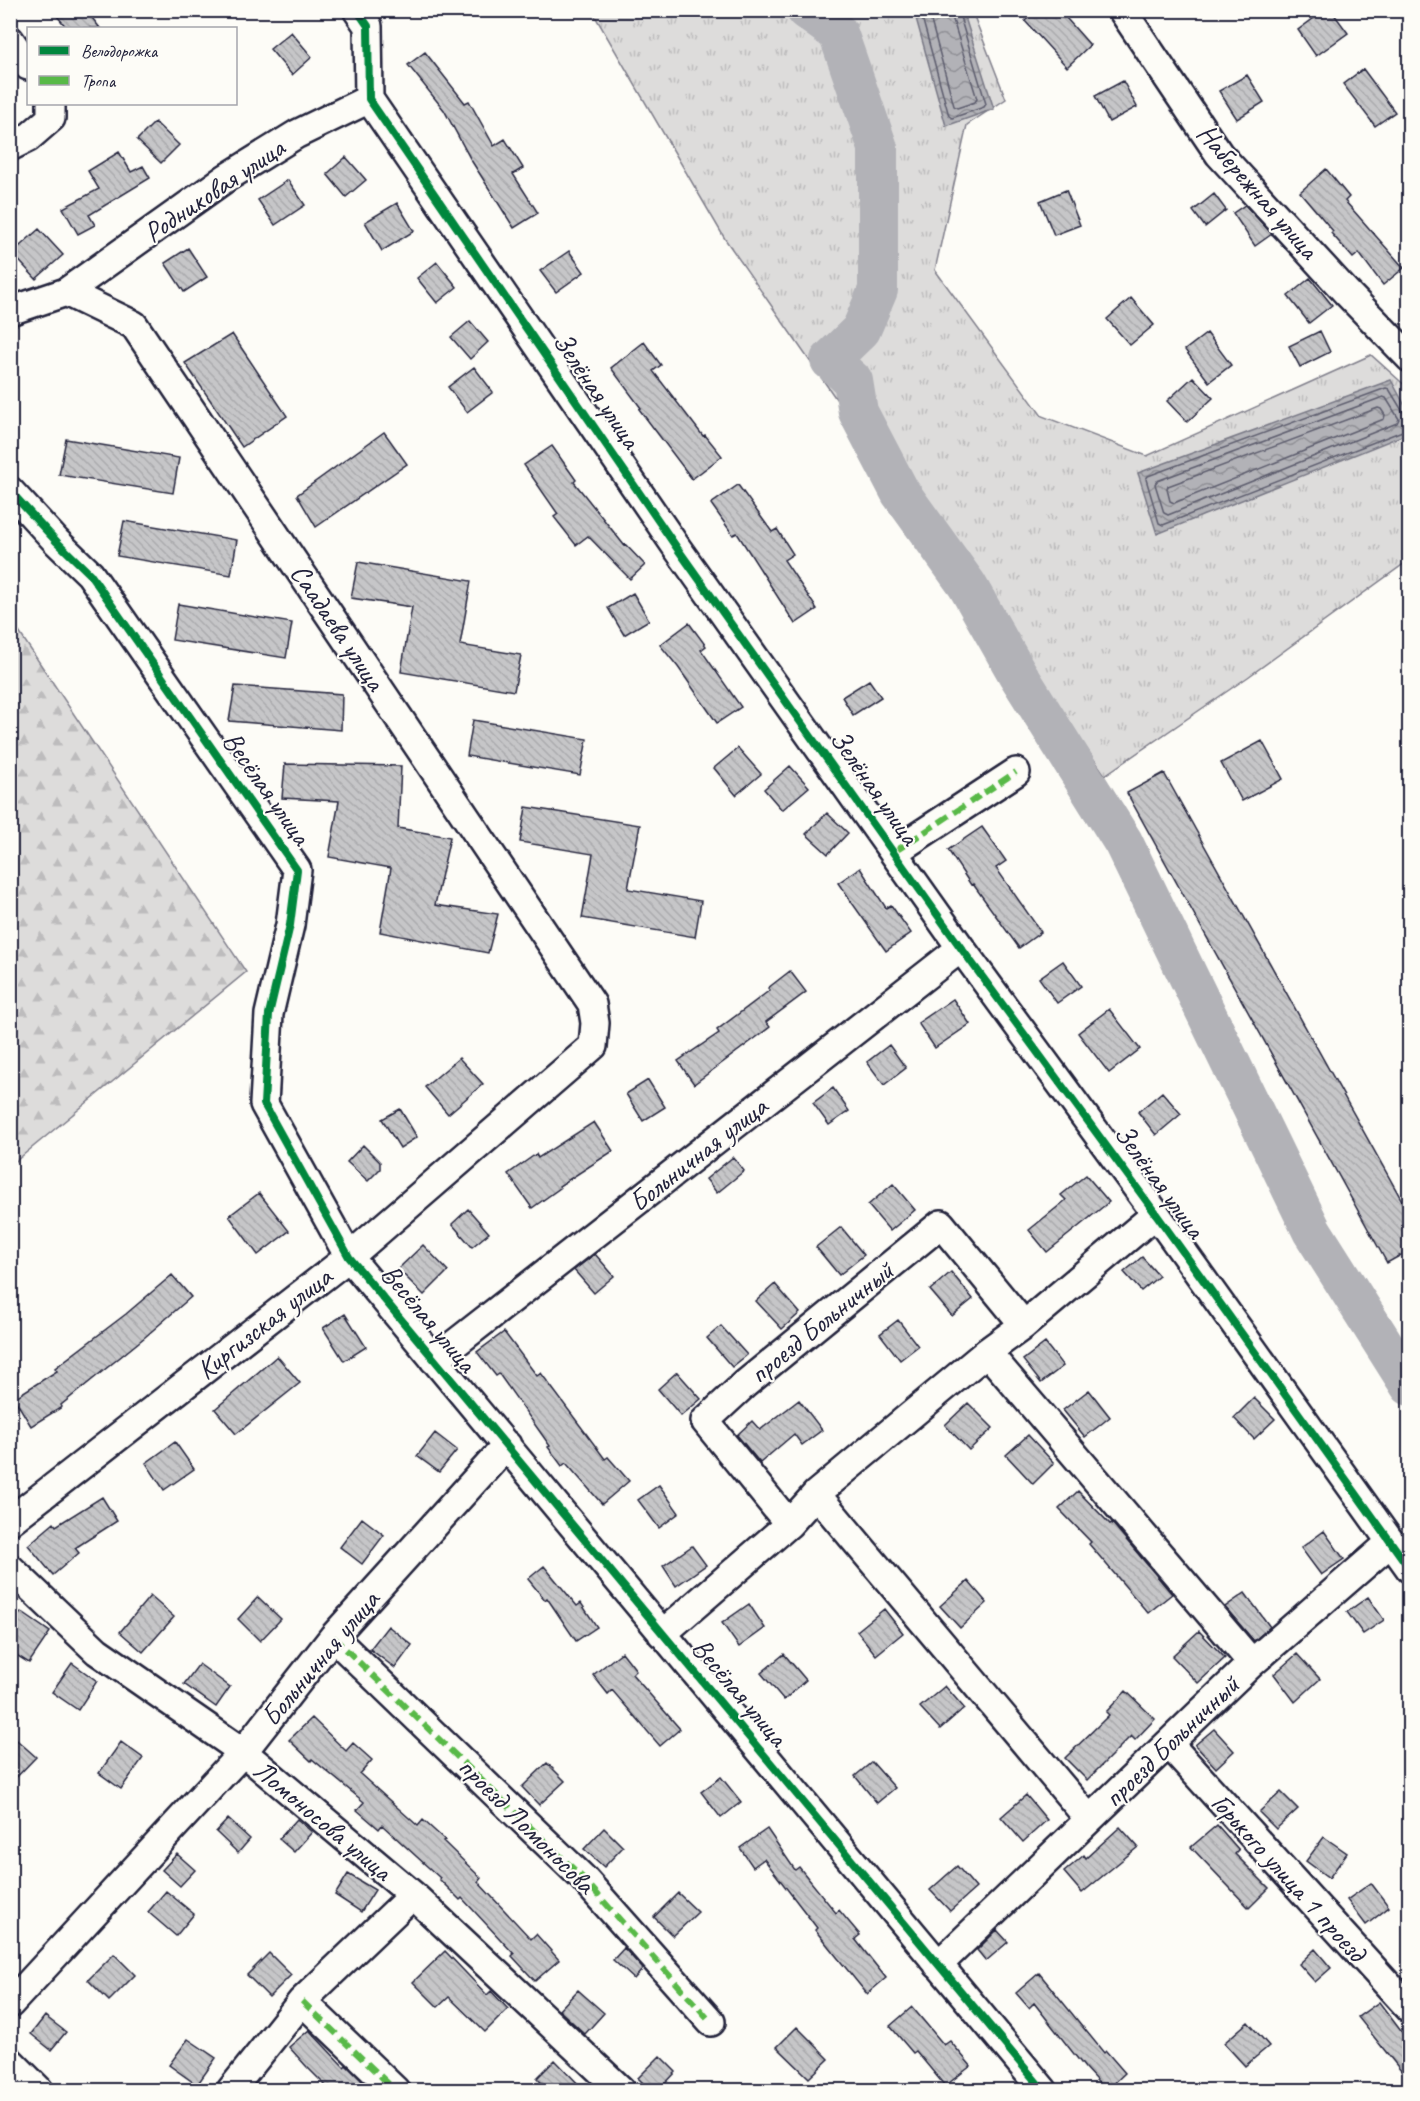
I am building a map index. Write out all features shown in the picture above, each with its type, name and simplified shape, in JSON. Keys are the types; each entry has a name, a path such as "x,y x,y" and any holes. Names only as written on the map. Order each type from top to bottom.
{"street":[{"path":"357,10 368,26 369,99"},
{"name":"Набережная улица","path":"1122,10 1219,154 1410,358"},
{"path":"10,40 27,65"},
{"name":"Родниковая улица","path":"66,292 226,178 297,134 369,99"},
{"name":"Зелёная улица","path":"369,99 677,548 961,948 1156,1214 1410,1569"},
{"path":"10,147 28,138 51,118 51,105"},
{"path":"10,311 66,292"},
{"name":"Саадаева улица","path":"66,292 134,325 592,1004 596,1023 593,1046"},
{"name":"Весёлая улица","path":"10,490 57,542 90,574 297,870 290,926 269,1014 264,1104 349,1257 1043,2091"},
{"path":"894,852 1016,772"},
{"name":"Больничная улица","path":"434,1360 961,948"},
{"name":"Киргизская улица","path":"10,1521 349,1257 593,1046"},
{"path":"662,1634 789,1524 816,1494 1156,1214"},
{"name":"проезд Больничный","path":"789,1524 705,1420 745,1384 941,1224 1024,1325"},
{"name":"проезд Больничный","path":"987,1352 1252,1663"},
{"name":"Больничная улица","path":"10,2004 243,1752 333,1637 507,1445"},
{"name":"проезд Больничный","path":"816,1494 1089,1820"},
{"name":"проезд Больничный","path":"938,1965 1252,1663 1391,1542"},
{"name":"Ломоносова улица","path":"10,1568 97,1651 243,1752 413,1895 621,2091"},
{"name":"проезд Ломоносова","path":"333,1637 583,1878 711,2022"},
{"name":"Горького улица 1 проезд","path":"1169,1744 1410,2009"},
{"path":"231,2091 302,2001 413,1895"},
{"path":"302,2001 395,2091"},
{"path":"10,2061 39,2091"}],"green space":[{"path":"592,11 972,11 1006,99 967,125 935,270 1042,416 1147,456 1371,355 1409,389 1409,560 1248,677 1105,775 975,590 873,452 725,239"},
{"path":"11,620 246,972 11,1165 10,1164"}],"water":[{"path":"914,11 963,11 994,109 946,126"},
{"path":"1391,380 1409,413 1409,433 1157,534 1138,473"}],"building":[{"path":"52,10 86,10 99,27 66,27"},
{"path":"1036,10 1059,10 1090,45 1067,67 1025,21"},
{"path":"1325,10 1331,10 1348,33 1316,56 1298,30"},
{"path":"291,32 312,57 292,75 270,49"},
{"path":"425,52 465,103 469,101 494,146 505,139 523,168 513,174 538,213 514,228 471,160 444,110 408,65"},
{"path":"1363,69 1395,112 1375,126 1343,84"},
{"path":"1247,75 1264,102 1237,119 1219,91"},
{"path":"1123,81 1137,107 1109,122 1095,96"},
{"path":"155,122 179,145 161,163 137,140"},
{"path":"119,152 131,172 143,166 150,178 89,215 95,225 78,234 63,208 99,189 88,171"},
{"path":"346,157 366,180 346,197 327,174"},
{"path":"1326,169 1349,197 1345,201 1404,268 1383,285 1359,253 1353,258 1300,192"},
{"path":"288,180 305,205 275,225 258,200"},
{"path":"1066,190 1080,225 1054,235 1040,201"},
{"path":"1214,194 1226,210 1205,227 1193,211"},
{"path":"397,203 414,231 382,251 365,222"},
{"path":"1245,205 1272,234 1255,246 1233,213"},
{"path":"39,229 63,255 36,279 12,253"},
{"path":"188,248 207,277 184,292 165,263"},
{"path":"569,251 584,272 556,292 540,271"},
{"path":"437,262 457,287 437,303 417,278"},
{"path":"1310,278 1332,305 1309,323 1288,296"},
{"path":"1131,298 1154,325 1130,345 1107,319"},
{"path":"470,321 488,342 470,359 451,337"},
{"path":"1320,331 1330,352 1300,367 1289,346"},
{"path":"1207,333 1231,365 1209,382 1185,350"},
{"path":"232,334 287,416 242,447 185,363"},
{"path":"644,342 661,365 653,371 703,436 705,435 722,456 692,479 611,368"},
{"path":"474,367 493,392 467,412 448,387"},
{"path":"1193,377 1213,398 1187,422 1167,401"},
{"path":"384,432 407,464 316,527 297,495"},
{"path":"66,439 179,458 173,493 59,475"},
{"path":"552,446 576,480 574,482 624,545 645,565 630,579 588,536 576,545 554,517 558,514 524,465"},
{"path":"738,485 772,532 777,529 793,554 784,560 817,609 795,624 737,533 733,535 711,504"},
{"path":"124,521 237,540 231,575 117,556"},
{"path":"358,562 471,581 460,645 521,655 514,691 401,672 412,607 351,598"},
{"path":"633,593 649,620 624,635 608,608"},
{"path":"178,604 292,623 286,658 172,640"},
{"path":"689,623 706,646 701,650 741,707 717,723 660,645"},
{"path":"869,680 881,697 853,715 842,697"},
{"path":"235,686 342,694 341,730 229,721"},
{"path":"473,720 587,739 580,775 467,756"},
{"path":"1262,741 1283,779 1242,801 1221,763"},
{"path":"738,748 761,774 736,795 714,768"},
{"path":"285,764 401,766 398,828 450,837 435,905 498,914 488,953 380,932 391,868 329,857 339,801 282,798"},
{"path":"790,766 809,787 782,810 764,789"},
{"path":"1164,773 1410,1215 1410,1250 1387,1263 1127,793"},
{"path":"526,807 640,825 628,889 701,901 695,937 582,918 593,854 520,842"},
{"path":"827,813 848,833 828,854 806,834"},
{"path":"982,827 1006,861 996,868 1041,932 1019,948 973,884 971,885 948,850"},
{"path":"860,868 886,908 891,905 911,933 886,951 838,883"},
{"path":"1063,961 1081,986 1057,1003 1039,978"},
{"path":"790,971 806,992 766,1022 770,1027 694,1084 678,1061 719,1033 717,1030 770,990 768,988"},
{"path":"953,999 970,1024 935,1048 918,1023"},
{"path":"1109,1009 1140,1049 1109,1073 1078,1033"},
{"path":"889,1045 906,1068 884,1085 867,1062"},
{"path":"459,1058 483,1084 448,1114 425,1087"},
{"path":"648,1080 665,1107 643,1121 626,1094"},
{"path":"833,1088 849,1111 829,1125 813,1103"},
{"path":"1162,1092 1181,1114 1156,1135 1138,1112"},
{"path":"400,1109 417,1137 400,1148 382,1119"},
{"path":"594,1122 613,1151 559,1186 560,1188 532,1208 508,1174 536,1154 538,1158"},
{"path":"363,1145 380,1162 380,1169 368,1181 347,1162"},
{"path":"733,1157 744,1171 717,1193 706,1179"},
{"path":"1086,1175 1109,1202 1047,1252 1029,1230 1066,1200 1061,1195"},
{"path":"893,1184 915,1210 890,1231 868,1205"},
{"path":"259,1193 289,1231 258,1255 229,1216"},
{"path":"468,1209 489,1233 472,1247 452,1224"},
{"path":"841,1227 864,1255 839,1275 816,1247"},
{"path":"423,1245 448,1271 424,1295 398,1269"},
{"path":"595,1254 614,1276 594,1293 574,1270"},
{"path":"1142,1257 1159,1276 1141,1291 1124,1272"},
{"path":"951,1272 973,1299 952,1316 930,1290"},
{"path":"172,1275 191,1297 61,1405 62,1407 31,1426 14,1398 57,1371 55,1368 126,1314"},
{"path":"775,1284 800,1313 782,1329 756,1301"},
{"path":"345,1314 366,1347 344,1361 323,1328"},
{"path":"898,1320 918,1346 900,1360 880,1334"},
{"path":"721,1326 747,1355 732,1367 707,1338"},
{"path":"504,1332 537,1376 541,1373 605,1459 608,1457 629,1481 602,1504 566,1463 562,1466 499,1374 496,1376 477,1352"},
{"path":"1045,1343 1063,1366 1041,1383 1023,1360"},
{"path":"277,1356 300,1383 236,1434 215,1409"},
{"path":"677,1372 701,1399 681,1416 658,1389"},
{"path":"1089,1390 1110,1417 1085,1437 1063,1410"},
{"path":"1254,1398 1275,1419 1254,1439 1234,1418"},
{"path":"799,1400 822,1430 802,1445 794,1434 760,1463 737,1435 752,1421 760,1430"},
{"path":"968,1403 993,1428 969,1450 945,1425"},
{"path":"435,1433 457,1450 439,1472 417,1456"},
{"path":"1028,1435 1054,1463 1033,1484 1006,1455"},
{"path":"175,1442 194,1469 164,1490 146,1463"},
{"path":"659,1485 679,1513 659,1528 638,1500"},
{"path":"1078,1491 1110,1524 1112,1523 1172,1594 1148,1613 1089,1544 1091,1542 1059,1509"},
{"path":"102,1497 117,1521 75,1548 79,1553 53,1575 28,1545 54,1523 56,1526"},
{"path":"362,1518 384,1535 362,1564 340,1547"},
{"path":"1324,1531 1344,1559 1321,1575 1301,1548"},
{"path":"692,1546 706,1565 676,1586 663,1566"},
{"path":"544,1566 577,1606 581,1603 597,1627 576,1641 547,1598 545,1600 528,1579"},
{"path":"968,1581 987,1603 960,1628 940,1606"},
{"path":"1245,1593 1270,1627 1254,1641 1225,1607"},
{"path":"150,1596 174,1617 143,1652 120,1632"},
{"path":"258,1597 281,1619 260,1641 238,1619"},
{"path":"1368,1597 1384,1620 1363,1634 1347,1612"},
{"path":"749,1604 765,1628 739,1647 722,1623"},
{"path":"884,1609 903,1633 876,1655 857,1631"},
{"path":"21,1612 50,1632 29,1663 10,1651 10,1627"},
{"path":"388,1626 412,1645 395,1668 370,1649"},
{"path":"1199,1631 1225,1658 1198,1683 1172,1656"},
{"path":"622,1652 636,1670 632,1674 680,1729 660,1746 612,1690 608,1694 593,1675"},
{"path":"784,1654 806,1680 784,1700 761,1673"},
{"path":"1297,1654 1320,1679 1295,1702 1274,1674"},
{"path":"72,1663 97,1681 78,1710 52,1692"},
{"path":"199,1664 230,1687 216,1707 184,1684"},
{"path":"945,1686 964,1708 940,1729 920,1707"},
{"path":"1126,1691 1155,1719 1135,1740 1131,1736 1087,1780 1065,1758 1109,1715 1106,1712"},
{"path":"312,1718 346,1751 353,1743 372,1760 360,1774 418,1826 423,1820 445,1840 443,1841 481,1878 478,1882 531,1939 536,1934 559,1960 535,1981 512,1956 514,1954 462,1898 460,1900 440,1878 382,1825 379,1829 357,1810 364,1802 312,1759 311,1761 289,1740"},
{"path":"1214,1729 1234,1751 1216,1768 1195,1745"},
{"path":"10,1734 36,1757 10,1784"},
{"path":"121,1742 143,1758 121,1789 99,1773"},
{"path":"872,1762 895,1788 877,1803 855,1776"},
{"path":"547,1763 565,1781 539,1805 522,1787"},
{"path":"721,1777 741,1802 721,1818 701,1792"},
{"path":"1281,1792 1298,1809 1276,1829 1259,1812"},
{"path":"1026,1795 1047,1820 1023,1842 1001,1817"},
{"path":"228,1819 250,1839 238,1853 216,1832"},
{"path":"297,1819 312,1832 294,1852 279,1839"},
{"path":"1217,1825 1239,1850 1235,1854 1269,1888 1249,1908 1191,1847"},
{"path":"1120,1827 1138,1847 1082,1893 1064,1872 1084,1855 1086,1858"},
{"path":"604,1828 623,1847 604,1867 584,1849"},
{"path":"767,1829 795,1870 799,1867 836,1913 839,1910 860,1935 855,1939 886,1978 867,1994 815,1930 817,1928 764,1859 753,1867 740,1848"},
{"path":"1324,1837 1347,1853 1329,1878 1306,1861"},
{"path":"177,1854 195,1870 180,1886 162,1870"},
{"path":"957,1866 976,1888 950,1911 930,1890"},
{"path":"348,1874 375,1890 361,1912 335,1895"},
{"path":"1371,1883 1389,1907 1366,1925 1347,1900"},
{"path":"166,1891 194,1914 176,1936 148,1912"},
{"path":"678,1893 698,1912 673,1936 654,1917"},
{"path":"997,1930 1008,1942 986,1961 977,1950"},
{"path":"624,1948 643,1969 634,1979 613,1960"},
{"path":"1315,1949 1331,1968 1315,1982 1299,1964"},
{"path":"445,1951 487,1995 491,1991 508,2009 485,2032 449,1997 438,2007 413,1982"},
{"path":"269,1953 291,1975 269,1997 247,1975"},
{"path":"114,1954 135,1975 109,2001 88,1980"},
{"path":"1039,1973 1104,2053 1106,2051 1125,2073 1106,2091 1034,2003 1029,2008 1016,1993"},
{"path":"578,1990 604,2013 585,2034 559,2010"},
{"path":"1379,2002 1410,2043 1410,2082 1358,2017"},
{"path":"912,2007 944,2045 950,2041 971,2066 945,2086 916,2051 913,2053 890,2026"},
{"path":"45,2016 66,2032 51,2050 31,2034"},
{"path":"1248,2022 1269,2046 1245,2066 1224,2043"},
{"path":"797,2027 829,2059 809,2078 777,2047"},
{"path":"309,2030 344,2067 346,2065 372,2091 331,2091 289,2047"},
{"path":"188,2039 216,2058 197,2085 169,2065"},
{"path":"660,2056 676,2072 658,2091 651,2091 638,2078"},
{"path":"555,2060 585,2091 549,2091 537,2078"}],"waterway":[{"path":"806,10 838,33 878,148 878,290 861,330 830,360 853,381 858,412 900,492 967,585 1017,673 1123,842 1312,1231 1410,1386"}],"marked path":[{"path":"894,852 1016,772"},
{"path":"333,1637 583,1878 711,2022"},
{"path":"302,2001 395,2090"}],"cycle path":[{"path":"357,10 368,26 369,99 677,548 961,948 1156,1214 1410,1569"},
{"path":"10,491 90,574 297,870 290,925 269,1014 264,1104 349,1257 1043,2090"}]}
